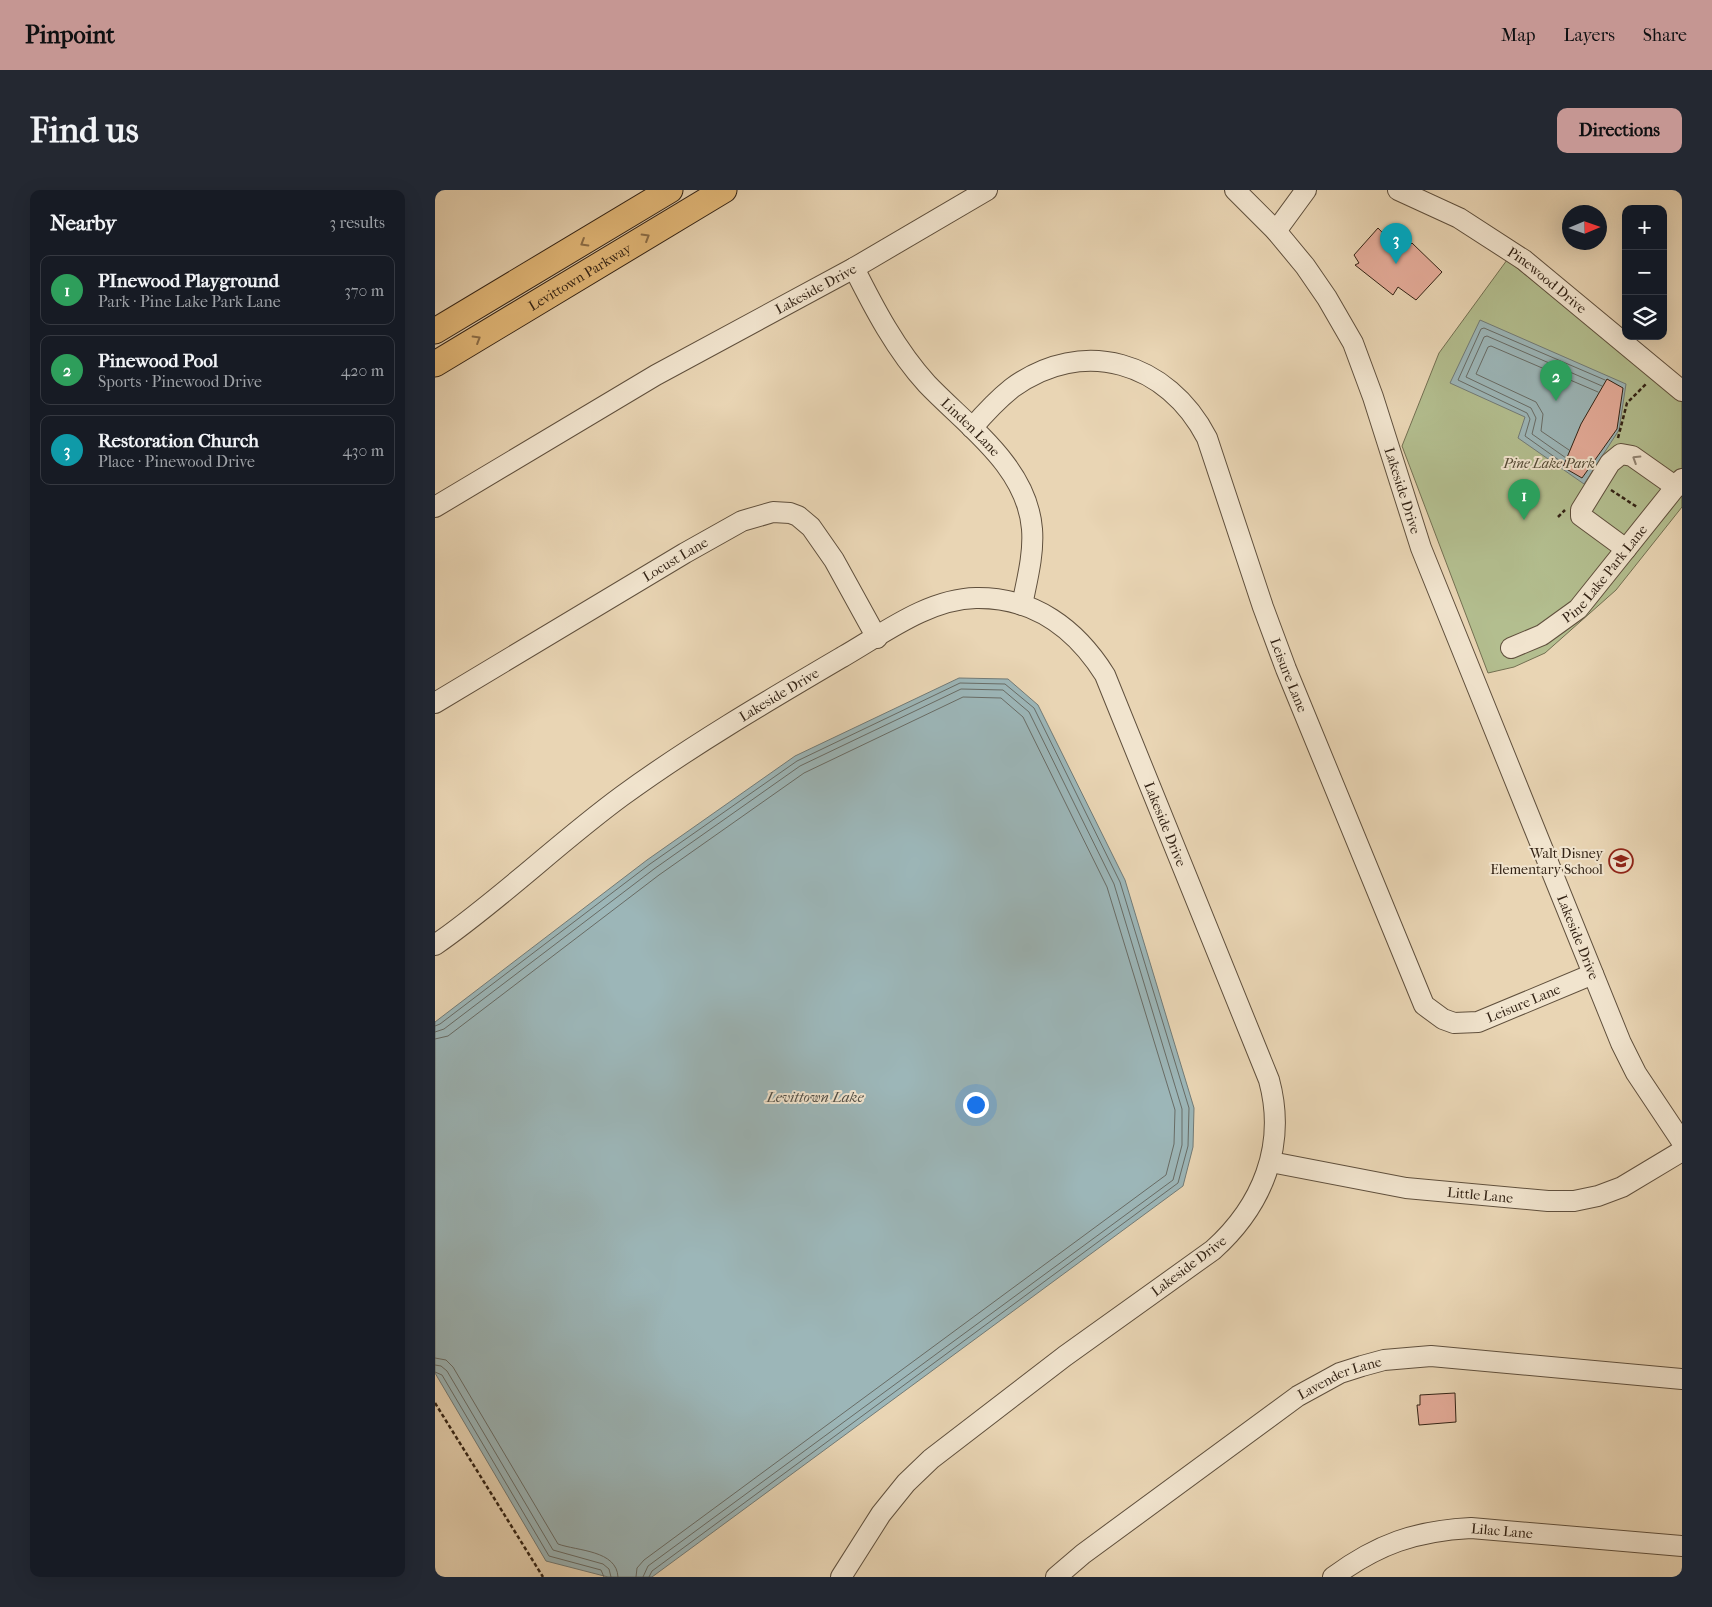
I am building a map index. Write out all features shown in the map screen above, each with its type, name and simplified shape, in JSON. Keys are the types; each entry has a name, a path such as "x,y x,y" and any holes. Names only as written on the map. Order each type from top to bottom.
{"main road":[{"name":"Levittown Parkway","path":"435,332 670,190"},
{"name":"Levittown Parkway","path":"435,364 724,190"}],"street":[{"name":"Lakeside Drive","path":"435,507 656,375 854,268 987,190"},
{"path":"1276,231 1306,190"},
{"name":"Pinewood Drive","path":"1398,190 1459,218 1524,260 1682,391"},
{"name":"Lakeside Drive","path":"1239,192 1276,231 1327,298 1353,343 1373,397 1421,548 1621,1043 1637,1073 1682,1142"},
{"name":"Linden Lane","path":"854,268 879,317 906,356 926,382 1004,462 1018,485 1030,516 1031,552 1022,605"},
{"name":"Leisure Lane","path":"972,428 997,400 1013,388 1039,373 1066,364 1085,361 1123,365 1141,371 1174,392 1198,421 1207,438 1286,669 1424,1005 1432,1013 1448,1021 1466,1024 1478,1022 1593,974"},
{"path":"1626,549 1581,516 1581,510 1615,457 1627,454 1679,483"},
{"name":"Pine Lake Park Lane","path":"1511,648 1542,635 1578,609 1679,483"},
{"name":"Locust Lane","path":"435,703 701,544 742,521 773,512 790,512 811,527 835,560 877,638"},
{"name":"Lakeside Drive","path":"435,945 643,782 766,702 914,616 960,600 990,599 1022,605 1052,617 1068,629 1082,643 1105,675 1269,1080 1276,1113 1275,1139 1271,1162 1255,1201 1229,1236 1213,1250 1065,1356 931,1459 906,1483 881,1514 841,1577"},
{"name":"Little Lane","path":"1271,1162 1406,1188 1565,1201 1599,1196 1622,1187 1682,1151"},
{"name":"Lavender Lane","path":"1056,1577 1083,1554 1298,1396 1340,1374 1362,1366 1392,1359 1431,1356 1682,1379"},
{"name":"Lilac Lane","path":"1333,1577 1369,1552 1398,1540 1439,1530 1471,1528 1682,1546"}],"path":[{"path":"1616,444 1627,404 1649,381"},
{"path":"1598,482 1637,507"},
{"path":"435,1403 543,1577"}],"green space":[{"name":"Pine Lake Park","path":"1507,260 1682,401 1682,507 1616,590 1545,653 1514,667 1488,673 1402,446 1439,353"}],"water":[{"path":"1480,320 1626,384 1619,430 1584,484 1518,438 1525,417 1450,383"},
{"name":"Levittown Lake","path":"959,678 1008,679 1038,705 1125,880 1194,1108 1193,1147 1183,1186 652,1577 608,1577 546,1561 435,1373 435,1022 647,860 795,756"}],"building":[{"path":"1378,228 1402,253 1412,243 1442,272 1416,300 1398,287 1393,295 1355,265 1359,263 1354,255"},
{"path":"1607,379 1623,388 1617,429 1582,478 1563,467 1581,424"},
{"path":"1455,1393 1456,1422 1419,1425 1417,1405 1420,1405 1420,1395"}],"place":[{"name":"Restoration Church","path":"1396,264"},
{"name":"Pinewood Pool","path":"1556,401"},
{"name":"PInewood Playground","path":"1524,520"},
{"name":"Walt Disney Elementary School","path":"1621,861"}]}
